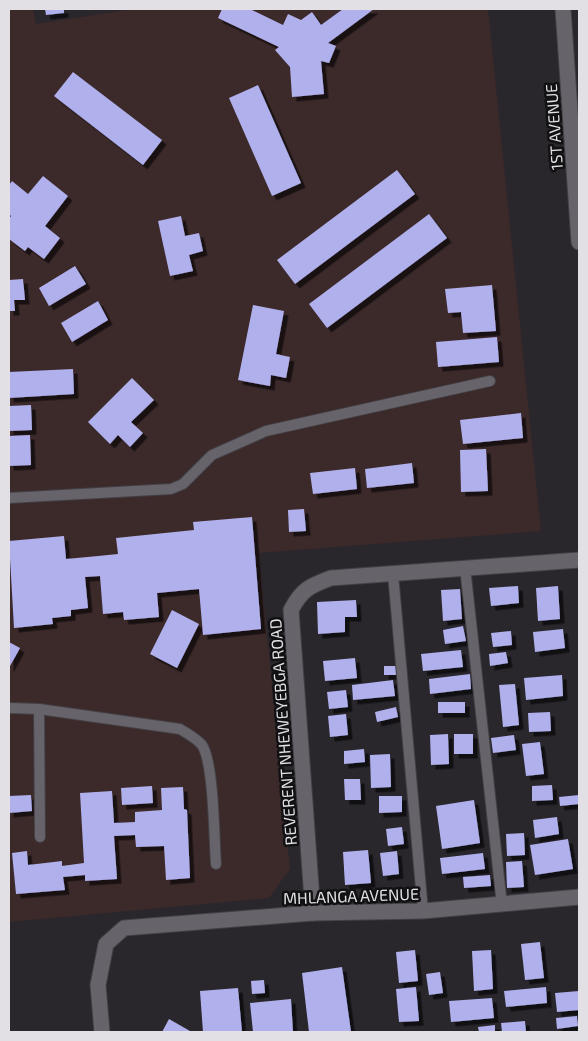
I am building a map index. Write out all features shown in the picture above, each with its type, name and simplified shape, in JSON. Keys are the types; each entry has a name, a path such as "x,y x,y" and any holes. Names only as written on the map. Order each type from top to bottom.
{"street":[{"name":"1ST AVENUE","path":"563,9 579,242"},
{"name":"REVERENT NHEWEYEBGA ROAD","path":"313,914 291,610 299,594 312,585 331,578 579,560"},
{"name":"MHLANGA AVENUE","path":"102,1032 98,985 106,944 124,928 313,914 422,911 579,897"}],"lane":[{"path":"9,498 171,489 183,484 212,456 266,431 490,381"},
{"path":"465,568 502,904"},
{"path":"393,574 422,911"},
{"path":"9,708 39,710 180,729 195,738 203,746 208,765 216,864"},
{"path":"39,710 40,837"}],"shaded area":[{"path":"9,9 33,9 36,24 133,9 488,9 541,531 259,553 290,869 269,898 9,922"}],"building":[{"path":"45,9 64,9 64,13 46,15"},
{"path":"222,9 250,9 283,25 288,14 301,20 312,12 321,25 343,9 374,9 328,43 336,46 329,63 321,61 324,94 292,97 290,67 275,50 279,47 218,18"},
{"path":"73,72 162,140 143,165 54,96"},
{"path":"258,85 301,183 272,196 229,98"},
{"path":"397,170 415,194 295,284 277,260"},
{"path":"43,176 68,196 45,226 60,238 44,259 28,247 25,251 9,239 9,219 11,216 9,214 9,185 12,181 28,194"},
{"path":"429,214 447,238 327,328 309,304"},
{"path":"181,216 185,236 199,233 203,251 189,255 193,271 170,276 158,221"},
{"path":"75,266 86,284 49,306 39,288"},
{"path":"23,279 25,300 14,300 15,311 9,311 9,280"},
{"path":"492,285 496,331 463,333 461,312 448,313 445,289"},
{"path":"98,301 108,320 72,342 61,323"},
{"path":"253,305 284,311 276,354 290,357 286,378 271,375 270,386 238,380"},
{"path":"497,337 499,362 438,367 436,342"},
{"path":"73,369 74,394 9,398 9,372"},
{"path":"132,378 154,400 131,422 143,433 130,447 118,435 110,444 88,422"},
{"path":"31,405 32,430 9,431 9,406"},
{"path":"521,413 523,438 463,444 460,420"},
{"path":"30,435 31,465 9,466 9,436"},
{"path":"486,449 488,491 461,492 460,450"},
{"path":"412,463 414,483 367,488 365,469"},
{"path":"355,468 357,489 313,494 310,473"},
{"path":"304,509 306,531 289,532 288,510"},
{"path":"252,517 261,629 203,635 199,589 157,593 159,617 124,620 123,612 103,614 100,576 85,577 88,608 71,610 71,616 52,618 53,624 14,628 9,541 64,536 66,559 98,556 118,554 116,538 194,530 193,522"},
{"path":"518,586 519,603 491,606 489,588"},
{"path":"558,586 560,619 538,621 536,588"},
{"path":"460,589 462,619 443,621 441,590"},
{"path":"356,600 357,617 345,617 345,632 318,634 317,602"},
{"path":"172,610 199,624 177,668 150,654"},
{"path":"463,626 466,641 445,644 443,630"},
{"path":"563,629 565,648 535,652 533,632"},
{"path":"511,631 512,645 493,647 491,633"},
{"path":"9,642 20,648 9,668"},
{"path":"461,650 463,667 423,671 421,654"},
{"path":"506,652 508,663 490,666 489,654"},
{"path":"355,658 357,678 325,681 323,661"},
{"path":"384,666 396,666 396,675 384,675"},
{"path":"470,674 471,689 430,694 429,679"},
{"path":"562,675 563,696 526,700 524,678"},
{"path":"393,680 395,696 353,700 352,685"},
{"path":"515,684 519,725 503,727 499,685"},
{"path":"346,690 348,707 329,709 327,692"},
{"path":"438,702 465,702 465,713 438,713"},
{"path":"396,707 398,717 377,722 375,712"},
{"path":"550,712 551,731 529,732 528,713"},
{"path":"346,714 348,735 330,737 328,716"},
{"path":"448,734 449,764 431,765 430,735"},
{"path":"454,734 473,734 473,754 454,754"},
{"path":"514,735 516,750 493,753 491,738"},
{"path":"540,742 544,774 526,776 522,744"},
{"path":"364,749 365,762 344,764 344,751"},
{"path":"390,754 391,787 371,788 370,755"},
{"path":"344,779 360,779 361,800 345,800"},
{"path":"552,785 553,800 532,801 532,786"},
{"path":"152,786 153,803 122,805 121,788"},
{"path":"183,787 184,809 187,810 190,878 166,880 164,846 136,847 135,835 114,836 117,879 85,881 85,875 63,877 65,890 16,894 12,853 27,851 28,865 62,861 62,866 84,863 80,793 112,791 114,823 135,822 135,812 162,810 161,788"},
{"path":"31,795 32,811 9,813 9,796"},
{"path":"579,795 579,804 560,806 559,797"},
{"path":"379,796 402,796 402,812 379,813"},
{"path":"474,800 480,843 442,849 436,806"},
{"path":"557,817 559,834 535,838 533,820"},
{"path":"402,827 404,844 388,846 386,829"},
{"path":"524,833 525,855 507,856 506,834"},
{"path":"568,839 573,869 535,875 530,845"},
{"path":"368,850 371,883 345,885 343,852"},
{"path":"397,851 399,874 383,876 380,853"},
{"path":"483,853 485,869 442,874 440,858"},
{"path":"522,861 524,887 507,888 506,862"},
{"path":"490,875 491,886 464,888 463,877"},
{"path":"540,942 544,978 525,980 521,944"},
{"path":"415,950 418,981 399,983 396,952"},
{"path":"491,950 493,989 474,991 472,951"},
{"path":"342,967 351,1032 309,1032 302,973"},
{"path":"440,972 443,993 429,995 426,974"},
{"path":"264,980 265,993 252,994 251,981"},
{"path":"416,987 419,1021 399,1022 396,989"},
{"path":"546,987 547,1003 506,1007 504,991"},
{"path":"238,988 242,1032 203,1032 200,991"},
{"path":"579,991 579,1010 557,1012 555,993"},
{"path":"492,998 494,1018 451,1022 449,1001"},
{"path":"291,999 293,1032 253,1032 250,1003"},
{"path":"577,1016 578,1026 557,1029 556,1018"},
{"path":"169,1019 190,1031 162,1032"},
{"path":"525,1021 526,1032 502,1032 501,1023"},
{"path":"495,1025 495,1032 479,1032 478,1027"}]}
